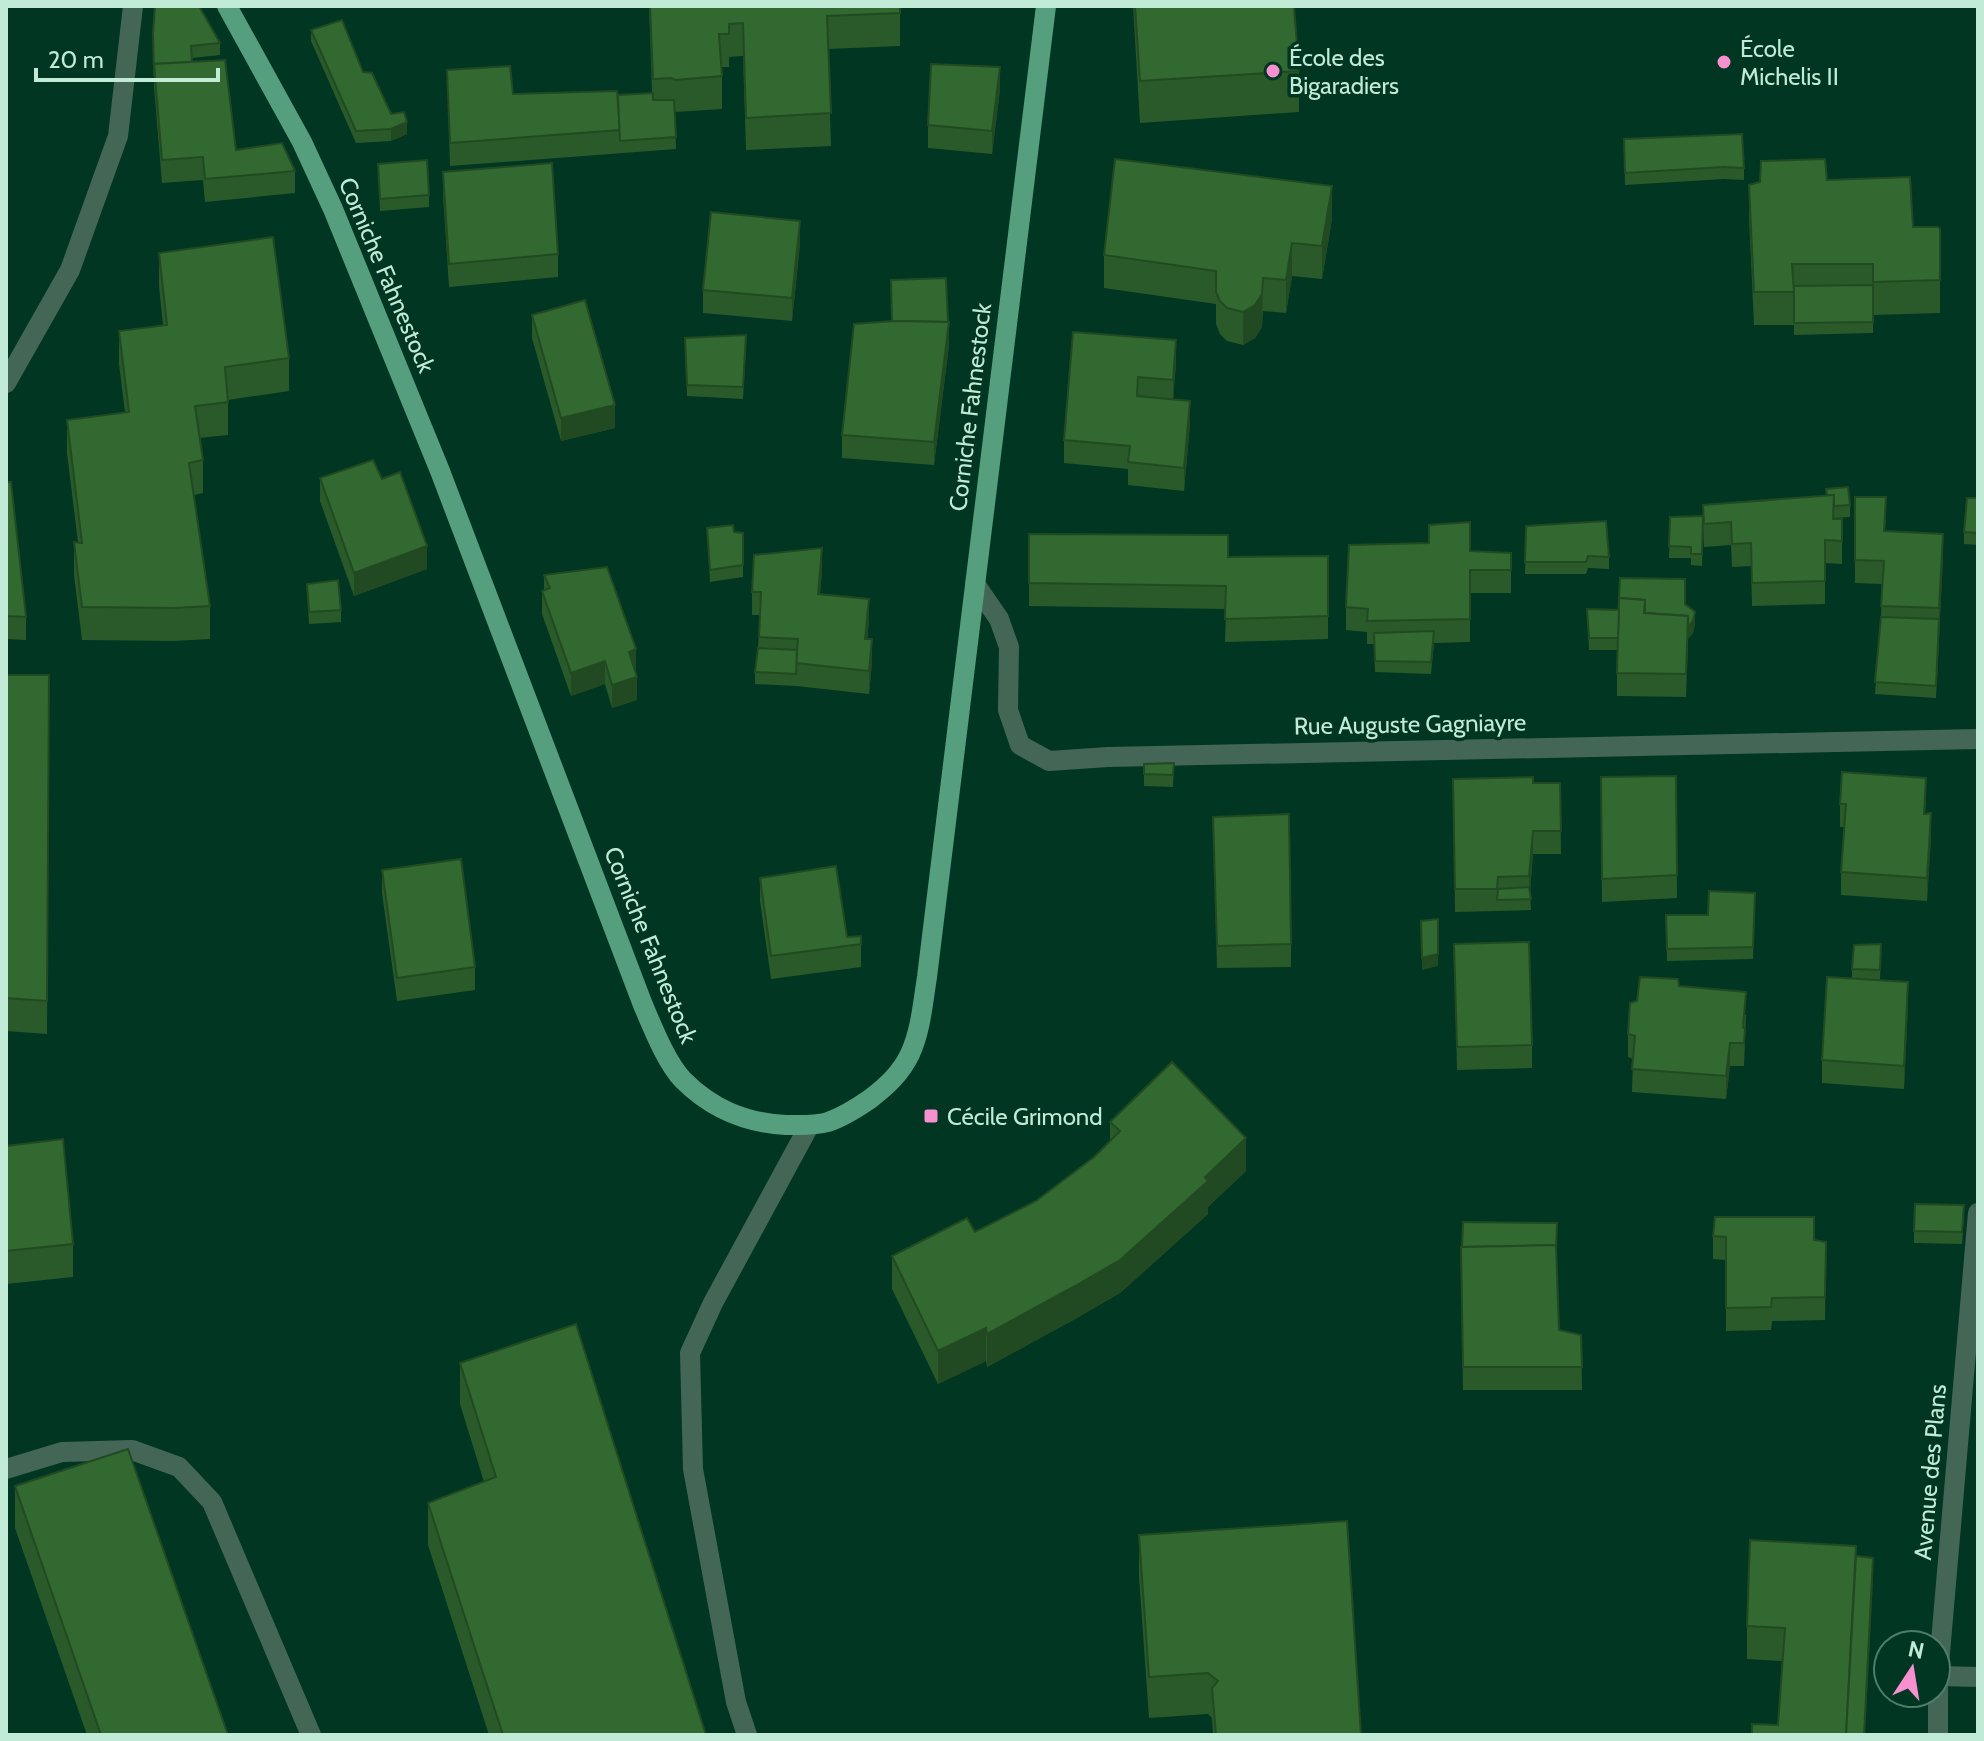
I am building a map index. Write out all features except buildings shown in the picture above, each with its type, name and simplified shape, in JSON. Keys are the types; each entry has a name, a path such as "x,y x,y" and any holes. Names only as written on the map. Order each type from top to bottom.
{"main road":[{"name":"Corniche Fahnestock","path":"227,6 302,142 333,209 440,471 660,1044 681,1078 710,1103 740,1118 809,1126 829,1122 855,1110 888,1085 902,1069 915,1040 927,977 1046,6"}],"street":[{"path":"6,383 70,270 118,136 133,6"},
{"name":"Rue Auguste Gagniayre","path":"975,584 999,619 1009,647 1008,710 1020,745 1049,761 1124,756 1978,739"},
{"path":"747,1735 736,1702 693,1469 690,1353 713,1303 809,1126"},
{"name":"Avenue des Plans","path":"1942,1629 1978,1213"},
{"path":"6,1469 62,1452 132,1450 179,1467 212,1502 311,1735"},
{"path":"1952,1676 1978,1677"},
{"name":"Avenue des Plans","path":"1938,1709 1938,1735"}],"place":[{"name":"École Michelis II","path":"1724,62"},
{"name":"École des Bigaradiers","path":"1273,71"},
{"name":"Cécile Grimond","path":"931,1116"}]}
